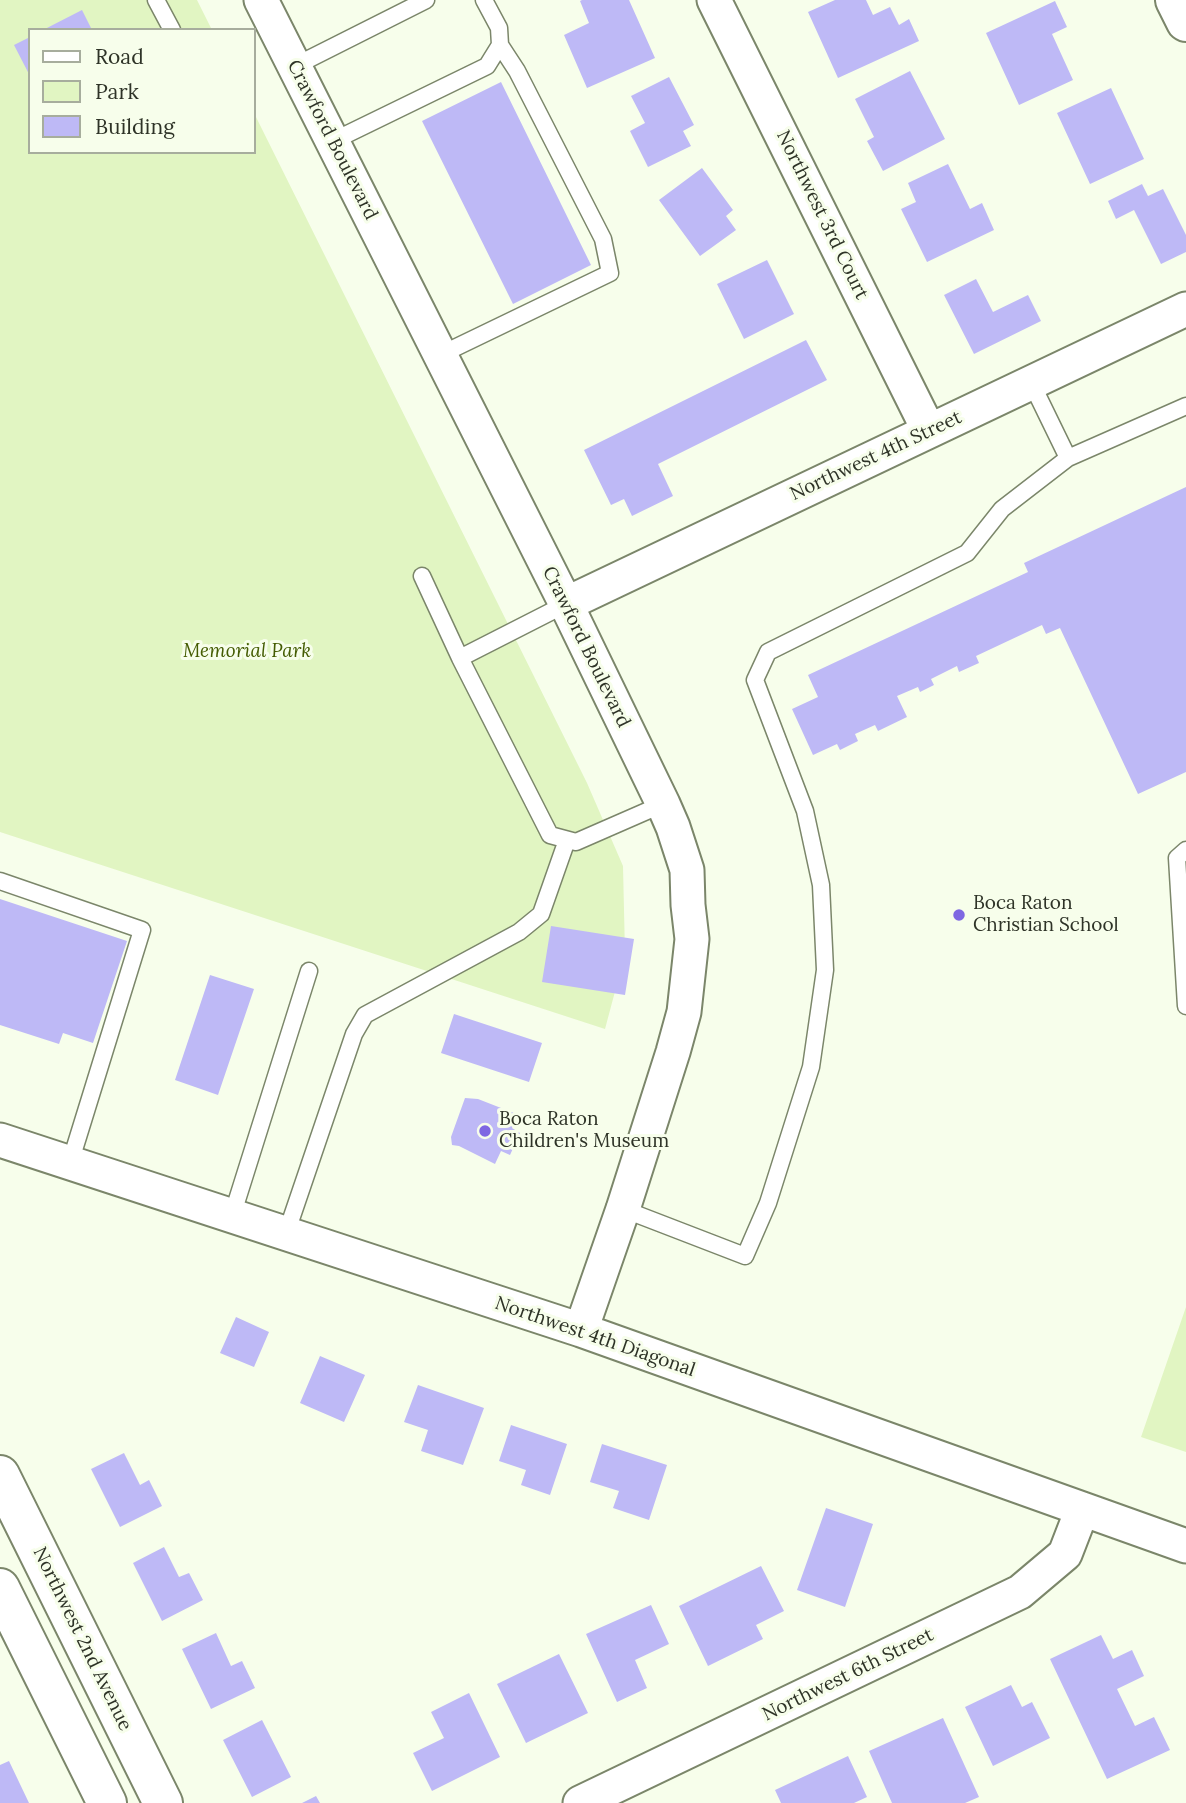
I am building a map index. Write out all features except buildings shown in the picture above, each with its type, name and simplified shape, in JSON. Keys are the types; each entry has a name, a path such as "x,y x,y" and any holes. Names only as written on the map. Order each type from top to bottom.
{"street":[{"name":"Crawford Boulevard","path":"261,0 663,804 687,870 692,939 684,1012 623,1209 581,1330"},
{"name":"Northwest 3rd Court","path":"714,0 929,430"},
{"path":"1175,0 1186,22"},
{"name":"Northwest 4th Street","path":"565,604 1186,309"},
{"name":"Northwest 4th Diagonal","path":"0,1140 581,1330 1186,1546"},
{"name":"Northwest 2nd Avenue","path":"0,1475 163,1803"},
{"name":"Northwest 6th Street","path":"580,1803 1020,1592 1065,1555 1082,1510"},
{"path":"0,1588 107,1803"}],"lane":[{"path":"156,0 171,28"},
{"path":"295,66 426,0"},
{"path":"440,355 610,273 603,239 517,71 500,45 499,28 484,0"},
{"path":"333,141 487,66 500,45"},
{"path":"1031,383 1068,458"},
{"path":"623,1209 745,1256 768,1203 811,1067 825,970 821,885 805,811 755,680 768,652 967,553 1002,509 1068,458 1186,406"},
{"path":"422,576 460,658 550,835 576,842 663,804"},
{"path":"460,658 565,604"},
{"path":"286,1234 354,1034 365,1015 519,932 541,914 567,840"},
{"path":"1186,850 1177,858 1186,1006"},
{"path":"0,881 142,930 70,1163"},
{"path":"232,1216 309,971"}],"green space":[{"name":"Memorial Park","path":"0,0 197,0 211,28 28,28 28,154 256,154 256,117 587,783 623,866 625,954 605,1029 0,832"},
{"path":"1186,1307 1186,1452 1141,1437"}],"place":[{"name":"Boca Raton Christian School","path":"959,915"},
{"name":"Boca Raton Children's Museum","path":"485,1131"}]}
